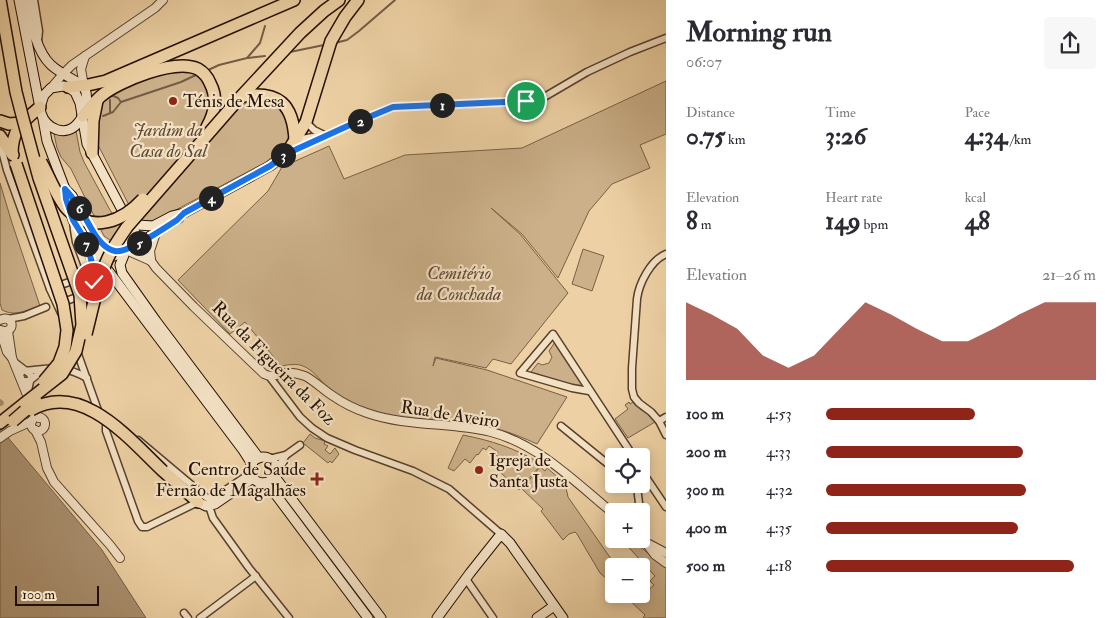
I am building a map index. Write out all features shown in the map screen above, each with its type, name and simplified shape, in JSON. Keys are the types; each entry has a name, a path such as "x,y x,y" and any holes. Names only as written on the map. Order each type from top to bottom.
{"highway":[{"path":"0,0 22,120 39,178 80,296 82,325 76,351 62,374 28,403 0,423"},
{"path":"7,0 28,112 41,162 82,284 86,301 88,329"},
{"path":"68,87 84,86 106,81 294,0"},
{"path":"14,425 67,374 77,359 84,343 108,258 127,228 296,29 328,0"},
{"path":"41,162 68,210 90,222 110,222 121,218 134,209 207,127 300,34 324,11 339,0"},
{"path":"286,154 306,122 331,41 345,17 358,0"},
{"path":"83,116 102,95 121,84 152,71 176,66 189,66 199,70 208,78 215,96 215,107 207,127"},
{"path":"237,99 256,94 270,96 283,103 292,116 295,140"},
{"path":"92,153 93,121 97,100"},
{"path":"28,403 59,363 65,347 67,330 64,304 14,159 12,143 15,133 21,124 40,107"},
{"path":"0,121 9,124 21,124"},
{"path":"0,136 14,159"},
{"path":"2,434 38,406 45,403 64,402 85,406 116,427 203,504"}],"main road":[{"path":"26,1 32,25 44,57 63,74 84,86 87,98 83,116 77,125 63,130 53,128 43,120"},
{"path":"26,1 40,107 50,149 65,189 66,199 73,220 86,241 245,452 260,483 264,483 276,495 368,618"},
{"path":"40,107 44,94 51,88 59,86 68,87 78,97 83,116"},
{"name":"Rua da Figueira da Foz","path":"83,116 85,136 92,153 141,242"},
{"path":"254,468 156,321 122,274 120,265 126,250 129,223 138,226 153,226 172,216 184,213 270,166 286,154"},
{"path":"65,189 72,196 95,236 105,246 116,252 126,250 141,242 177,220 184,213"},
{"path":"203,504 215,504 264,458 269,459 275,465 275,473 270,481 264,483"},
{"path":"275,473 381,618"},
{"path":"437,618 501,534 510,543 562,618"},
{"path":"537,618 554,606"}],"street":[{"path":"51,88 63,74 85,55 155,8 163,0"},
{"path":"286,154 393,107 526,101 546,96 587,72 666,38"},
{"path":"84,86 81,69 85,55"},
{"path":"50,64 72,66"},
{"path":"306,122 314,130 325,136"},
{"path":"295,140 325,136"},
{"path":"0,143 7,170 50,289 73,338 138,521 142,527 147,527 203,504 288,618"},
{"path":"50,289 80,278 85,272 85,266 76,242 73,220"},
{"path":"126,250 151,261 150,251 156,233"},
{"path":"86,241 95,274 94,282 86,293"},
{"name":"Rua da Figueira da Foz","path":"141,242 151,261 194,307 264,374 269,376 300,417 312,428 327,438 413,472 449,489 501,534"},
{"path":"666,254 661,256 649,270 639,288 632,368 634,396 659,421 666,435"},
{"path":"60,303 106,285 94,282"},
{"path":"46,308 4,323 7,352 20,378 41,442 47,468 54,482 120,558"},
{"path":"589,391 520,373 553,334 627,448"},
{"path":"12,359 30,374 28,403"},
{"path":"20,378 22,372 45,368 70,370 87,378"},
{"path":"20,378 26,382 45,368"},
{"name":"Rua de Aveiro","path":"269,376 296,373 306,377 352,407 388,419 491,432 519,442 546,458 605,507"},
{"path":"96,402 115,421 208,498 215,497 254,468"},
{"path":"659,421 666,417"},
{"path":"106,431 106,426 110,422 115,421"},
{"path":"14,425 45,422 41,442"},
{"path":"34,423 39,431 43,429"},
{"path":"561,426 605,462"},
{"path":"269,459 286,455 300,445"},
{"path":"275,473 286,455"},
{"path":"650,483 666,507"},
{"path":"650,544 666,553"},
{"path":"650,548 666,563"},
{"path":"200,618 256,576"},
{"path":"466,579 493,618"}],"green space":[{"name":"Jardim da Casa do Sal","path":"176,70 197,74 209,90 234,113 244,104 256,99 265,99 279,105 288,119 289,135 284,146 266,162 157,220 143,222 130,207 98,145 97,128 101,104 123,88 153,76"},
{"name":"Cemitério da Conchada","path":"666,81 666,134 640,145 650,168 612,184 589,211 558,278 522,234 491,208 520,234 568,293 511,364 493,359 486,368 435,357 433,366 436,358 487,370 567,397 537,444 484,425 397,417 371,412 358,407 326,386 307,368 292,364 281,366 245,322 230,334 178,280 268,191 282,167 329,146 344,179 405,155 522,148"},
{"path":"76,131 84,162 123,231 123,244 115,243 104,236 71,169 61,157 57,148 54,134 64,135"},
{"path":"0,183 40,306 16,313 2,310 0,303"},
{"path":"583,249 604,256 592,291 572,284"},
{"path":"555,342 582,384 581,386 579,387 531,372 538,363 542,365 549,363 552,357 549,351"},
{"path":"629,402 630,404 633,402 655,422 628,438 615,419 628,409 625,405"},
{"path":"310,434 315,438 325,441 324,444 328,446 325,450 330,454 335,448 339,454 332,463 330,461 328,463 303,443"},
{"path":"463,435 512,449 540,463 539,467 519,490 501,473 507,464 496,455 498,452 489,446 486,450 483,448 470,463 465,459 454,471 448,468"},
{"path":"540,467 545,471 547,468 565,483 568,497 610,558 605,558 605,577 600,573 577,534 575,532 569,534 563,540 541,511 543,509 522,489"},
{"path":"629,548 642,548 666,567 666,618 643,618 645,615 632,603 650,603 650,589 654,585 650,581 655,576 650,571 650,558 638,558"}],"shaded area":[{"path":"0,428 102,550 146,618 0,618"}],"waterway":[{"path":"335,43 347,40 395,0"},
{"path":"206,71 219,65 247,58 260,43 265,26"},
{"path":"290,52 324,45"},
{"path":"248,58 265,56"},
{"path":"121,102 181,82 198,74"},
{"path":"103,116 113,112 121,102 118,98 111,95"},
{"path":"110,100 110,113"}],"place":[{"name":"Ténis de Mesa","path":"173,101"},
{"name":"Igreja de Santa Justa","path":"479,470"},
{"name":"Centro de Saúde Fernão de Magalhães","path":"317,479"}],"route":[{"path":"94,282 95,274 86,241 73,220 66,199 65,189 72,196 95,236 105,246 116,252 126,250 156,233 177,220 184,213 270,166 286,154 393,107 526,101"}]}
